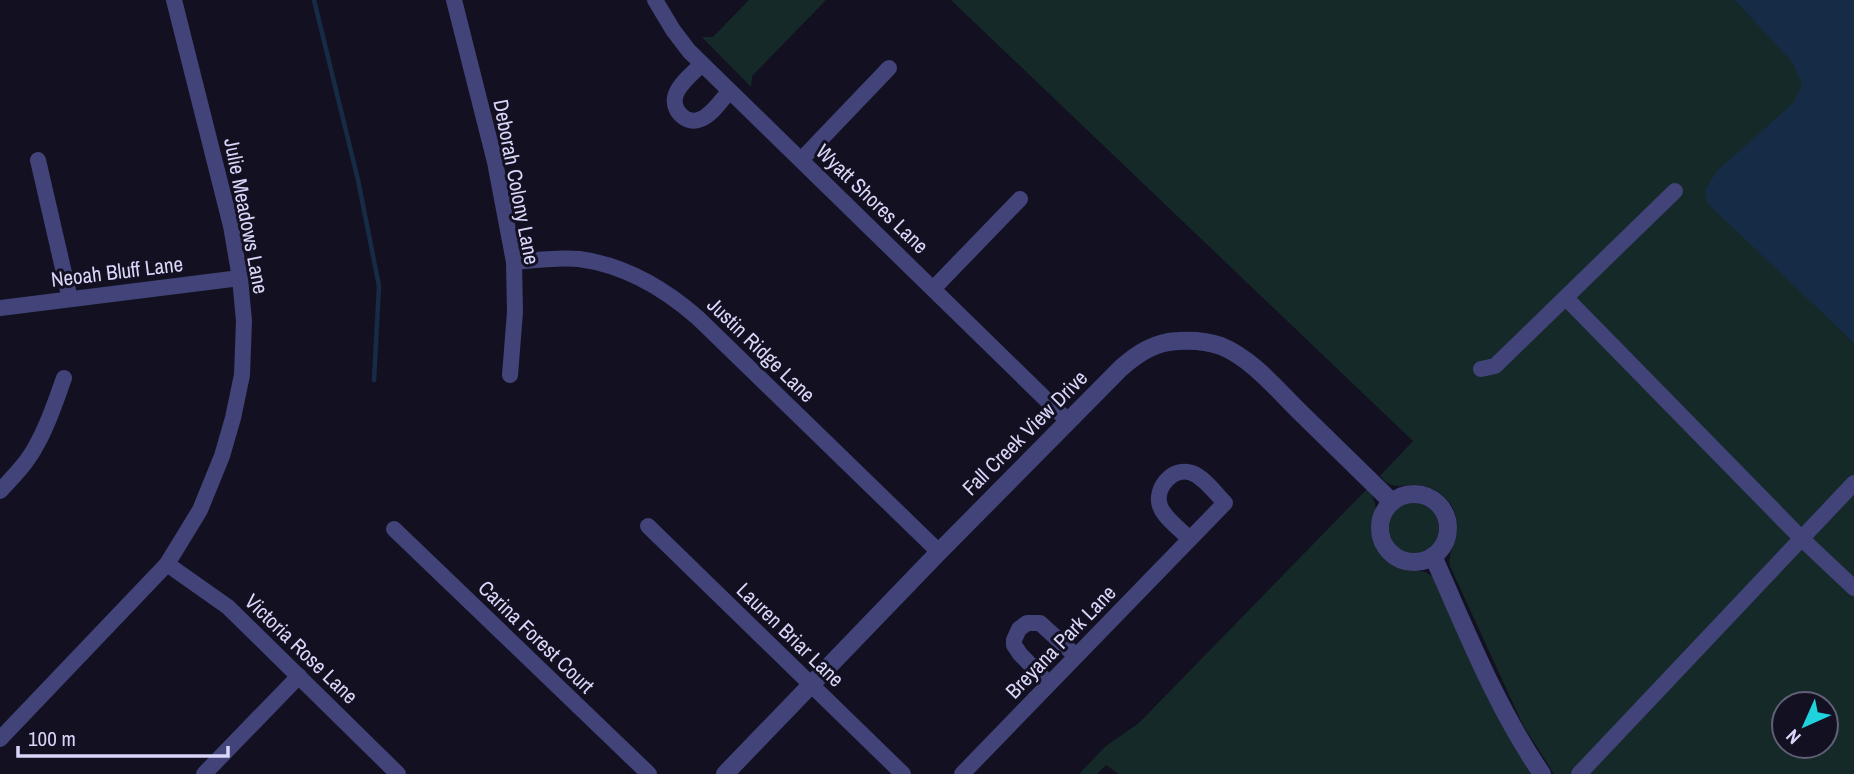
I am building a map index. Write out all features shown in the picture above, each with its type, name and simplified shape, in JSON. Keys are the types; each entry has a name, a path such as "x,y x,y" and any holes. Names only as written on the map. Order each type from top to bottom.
{"street":[{"name":"Julie Meadows Lane","path":"0,739 167,564 200,510 222,456 233,418 242,375 244,321 240,278 231,226 174,0"},
{"name":"Deborah Colony Lane","path":"454,0 495,162 514,262 515,312 510,375"},
{"name":"Wyatt Shores Lane","path":"654,0 689,51 729,92 1068,421"},
{"path":"702,64 676,94 678,113 687,120 701,120 729,92"},
{"path":"802,160 889,68"},
{"path":"38,160 70,299"},
{"path":"1480,369 1495,366 1675,191"},
{"path":"933,289 1020,199"},
{"name":"Justin Ridge Lane","path":"514,262 555,258 596,262 619,269 665,291 698,318 939,552"},
{"name":"Neoah Bluff Lane","path":"0,308 240,278"},
{"path":"1566,298 1802,539 1854,588"},
{"name":"Fall Creek View Drive","path":"725,774 1121,368 1143,350 1157,344 1189,340 1206,342 1222,347 1246,362 1392,502"},
{"path":"0,491 36,446 64,378"},
{"path":"1590,771 1854,483"},
{"path":"1423,495 1434,500 1441,508 1447,517 1448,528 1441,549 1433,556 1411,562 1400,559 1384,543 1381,521 1392,502 1402,496 1423,495"},
{"name":"Lauren Briar Lane","path":"648,526 903,774"},
{"name":"Carina Forest Court","path":"394,530 649,774"},
{"name":"Breyana Park Lane","path":"962,774 1190,539"},
{"path":"1433,556 1499,700 1542,774"},
{"name":"Victoria Rose Lane","path":"167,564 228,607 398,774"},
{"path":"1049,684 1016,650 1014,640 1019,629 1027,623 1040,623 1076,656"},
{"path":"204,774 299,676"}],"green space":[{"path":"749,0 826,0 752,76 751,87 702,37 713,37"},
{"path":"951,0 1854,0 1854,774 1554,774 1523,725 1450,566 1457,529 1453,508 1444,496 1431,488 1416,485 1395,486 1380,476 1413,441"},
{"path":"1367,489 1375,505 1377,546 1389,561 1396,565 1432,576 1505,731 1531,774 1119,774 1106,765 1097,774 1079,774 1106,746 1139,723"},
{"path":"1414,503 1432,510 1439,528 1432,546 1414,553 1396,546 1389,528 1396,510"}],"water":[{"path":"1735,0 1854,0 1854,343 1707,203 1705,190 1717,171 1793,103 1802,85 1793,63"}],"waterway":[{"path":"314,0 358,180 379,286 374,380"}]}
